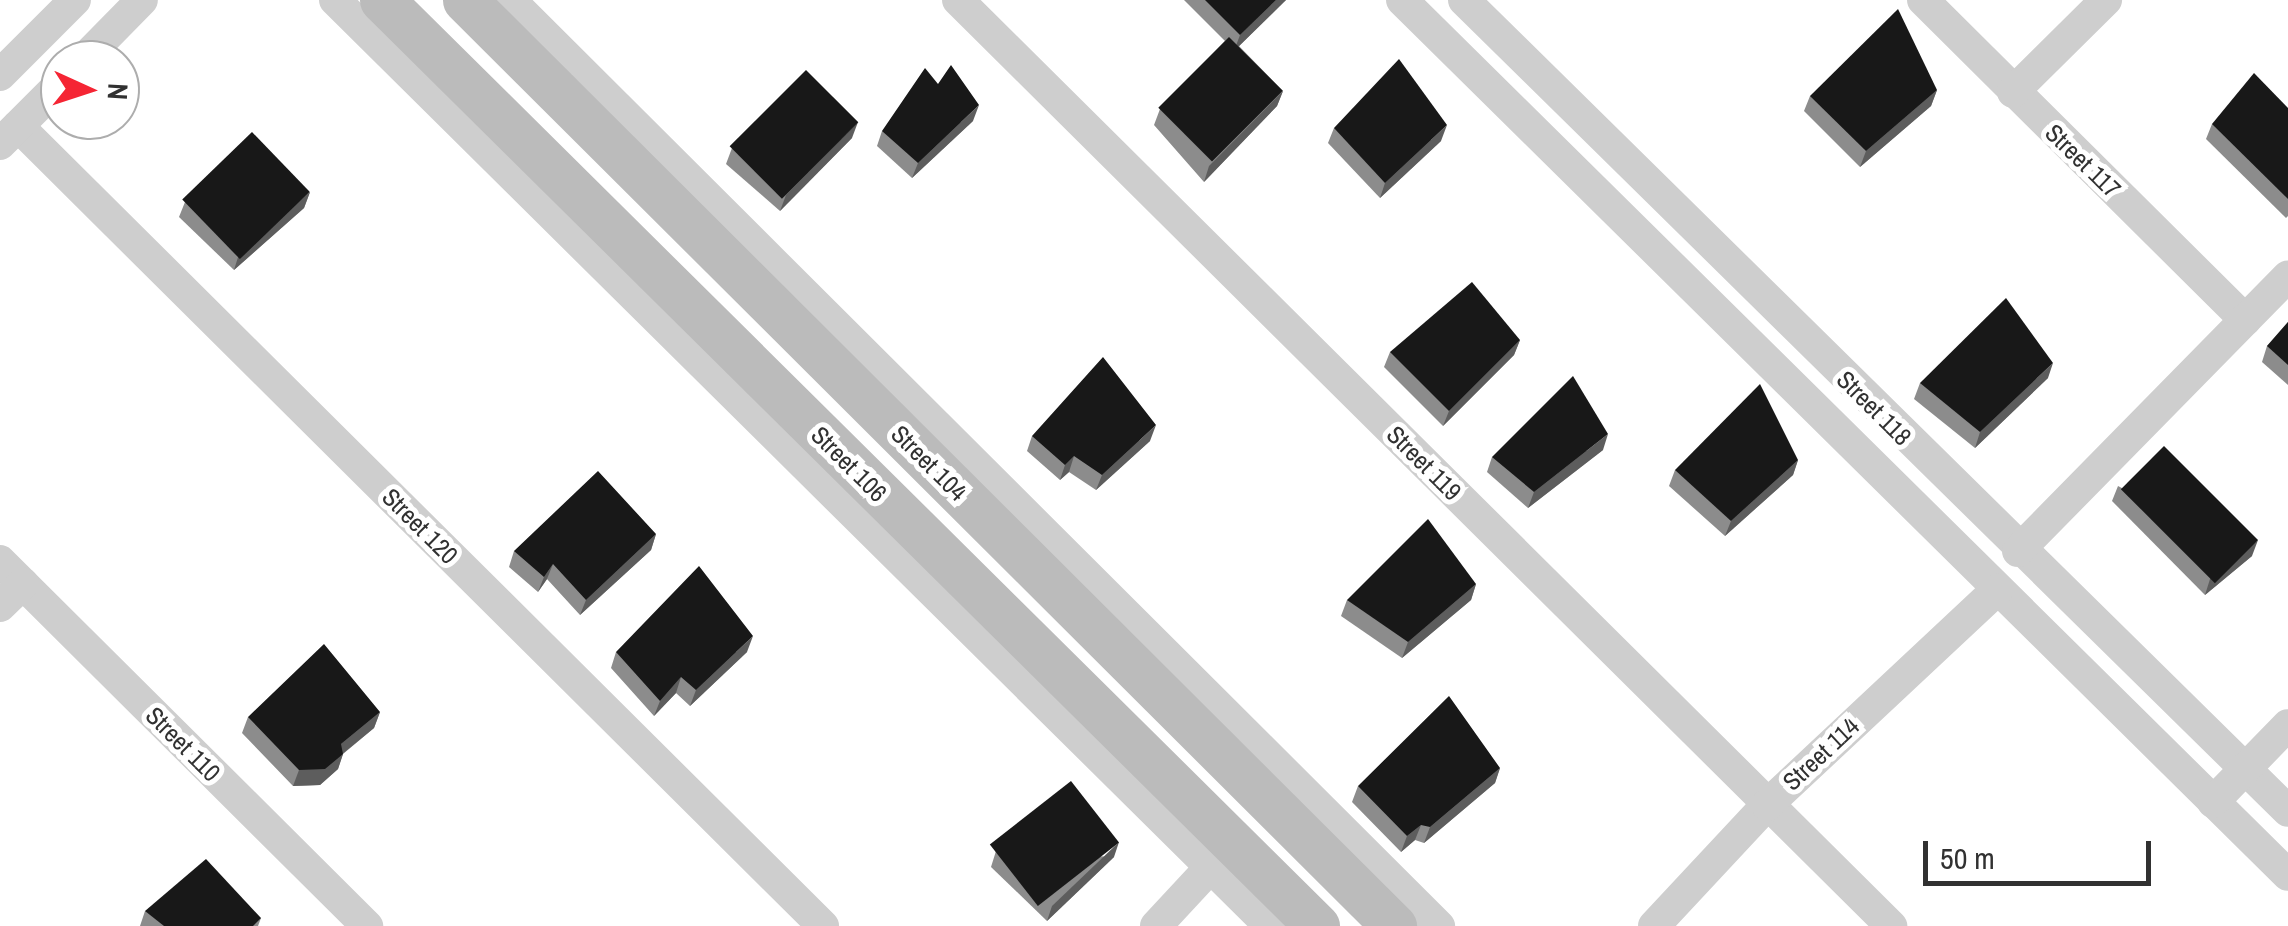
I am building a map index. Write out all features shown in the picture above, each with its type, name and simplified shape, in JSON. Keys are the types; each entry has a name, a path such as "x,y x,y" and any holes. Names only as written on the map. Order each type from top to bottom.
{"street":[{"path":"0,75 75,0"},
{"path":"103,40 142,0"},
{"path":"335,0 480,121 1222,855 1270,926"},
{"name":"Street 106","path":"382,0 480,121 747,364 1222,855 1317,926"},
{"name":"Street 104","path":"464,0 554,67 787,320 1048,560 1394,926"},
{"path":"510,0 554,67 1048,560 1440,926"},
{"name":"Street 119","path":"958,0 1891,926"},
{"path":"1402,0 2288,875"},
{"name":"Street 118","path":"1464,0 2018,551 2286,802"},
{"name":"Street 117","path":"1922,0 2245,320"},
{"path":"2013,92 2106,0"},
{"path":"9,135 40,104"},
{"name":"Street 120","path":"9,135 823,926"},
{"path":"2018,551 2288,276"},
{"path":"747,364 787,320"},
{"name":"Street 110","path":"8,584 367,926"},
{"name":"Street 114","path":"1654,926 1767,805 1997,590"},
{"path":"2213,802 2288,725"},
{"path":"2248,835 2286,802"},
{"path":"1156,926 1222,855"}],"building":[{"path":"1205,0 1276,0 1240,35"},
{"path":"1898,9 1937,90 1866,151 1810,96"},
{"path":"1229,37 1283,91 1212,161 1158,108"},
{"path":"1399,59 1447,125 1385,183 1334,128"},
{"path":"951,65 979,105 918,163 882,131 925,68 938,84"},
{"path":"806,70 858,122 782,199 730,146"},
{"path":"2254,73 2288,108 2288,199 2212,124"},
{"path":"252,132 310,192 240,259 182,199"},
{"path":"1472,282 1520,340 1449,411 1390,352"},
{"path":"2006,298 2053,363 1980,432 1920,383"},
{"path":"2288,322 2288,365 2267,346"},
{"path":"1103,357 1156,425 1102,475 1074,456 1065,465 1032,436"},
{"path":"1573,376 1608,434 1534,492 1492,457"},
{"path":"1760,384 1798,460 1731,521 1675,470"},
{"path":"2164,446 2258,540 2215,583 2121,489"},
{"path":"598,471 656,534 586,600 553,564 544,577 514,551"},
{"path":"1428,519 1476,584 1408,642 1347,600"},
{"path":"699,566 753,636 696,690 681,677 660,701 616,652"},
{"path":"324,644 380,712 341,744 343,754 325,769 299,770 248,717"},
{"path":"1449,696 1500,768 1430,827 1421,825 1407,836 1358,786"},
{"path":"1071,781 1119,842 1038,906 990,844"},
{"path":"206,859 261,918 253,926 164,926 145,911"}]}
